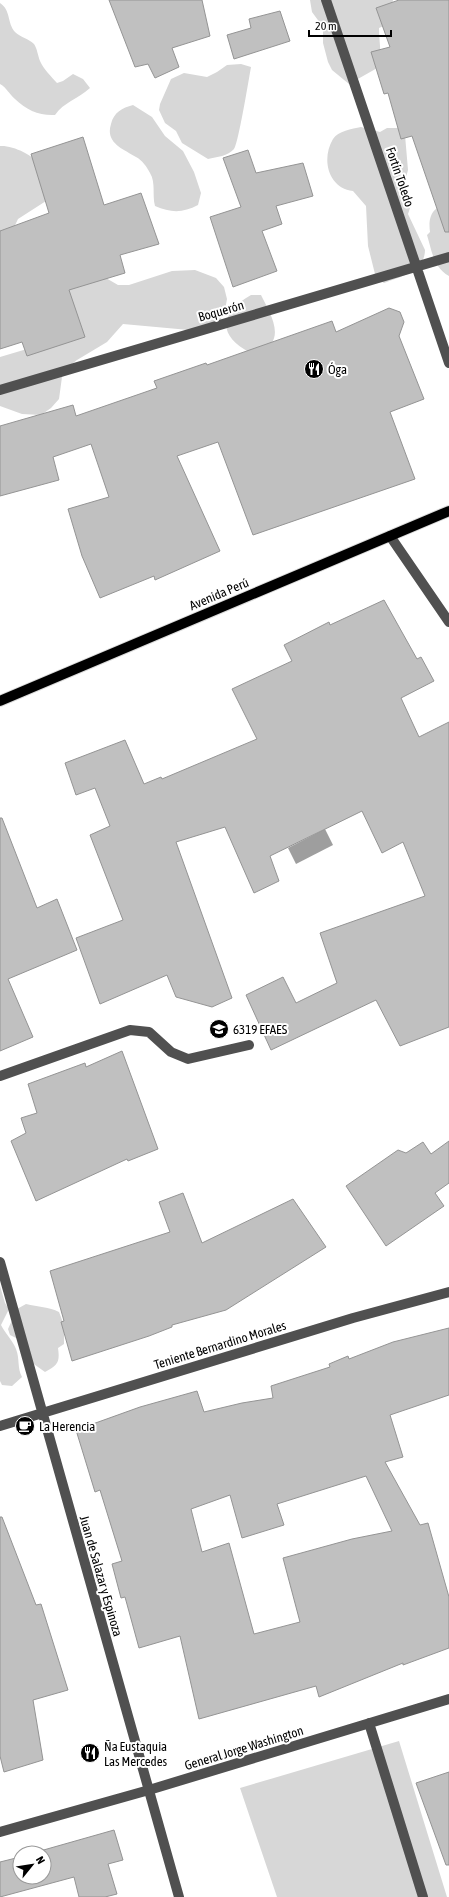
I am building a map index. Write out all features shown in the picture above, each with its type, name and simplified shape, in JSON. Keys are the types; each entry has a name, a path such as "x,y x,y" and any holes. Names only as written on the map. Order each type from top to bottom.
{"main road":[{"name":"Avenida Perú","path":"0,701 449,511"}],"street":[{"name":"Fortín Toledo","path":"326,0 449,363"},
{"name":"Boquerón","path":"0,390 449,257"},
{"path":"390,536 449,622"},
{"path":"0,1076 130,1030 149,1032 171,1052 188,1059 249,1045"},
{"name":"Juan de Salazar y Espinoza","path":"0,1262 179,1897"},
{"name":"Teniente Bernardino Morales","path":"0,1426 353,1318 449,1292"},
{"name":"General Jorge Washington","path":"0,1832 149,1790 449,1699"},
{"path":"369,1724 423,1897"}],"shaded area":[{"path":"310,0 393,0 388,24 379,28 379,67 349,84 332,70 328,62 323,43 323,27 312,12"},
{"path":"0,3 6,9 15,32 34,44 39,59 57,83 73,74 83,79 90,88 63,107 55,115 39,113 29,109 19,103 0,84"},
{"path":"241,64 251,67 236,145 229,153 208,159 182,143 176,131 165,123 159,110 160,104 171,79 184,73 207,77 227,65"},
{"path":"133,105 152,117 165,136 183,151 194,172 201,193 198,205 182,211 166,210 155,206 153,181 147,168 138,158 116,145 111,136 111,124 114,116 122,109"},
{"path":"361,127 380,132 387,128 398,128 405,135 408,170 402,192 411,205 408,214 425,250 421,263 416,268 404,275 384,283 376,278 368,246 366,206 353,191 344,189 333,179 327,163 329,147 335,136"},
{"path":"0,146 17,149 28,155 37,163 43,175 46,201 18,219 8,240 0,248"},
{"path":"449,204 449,276 436,263 427,235 430,232 432,213 439,207"},
{"path":"195,270 216,278 224,287 227,299 225,310 220,321 200,331 123,324 107,342 68,367 62,377 59,399 51,408 41,415 22,414 0,406 0,357 37,346 46,293 99,274 118,285 129,285 172,271"},
{"path":"251,295 261,295 270,313 275,332 271,344 251,353 232,339 226,324 233,309 240,302"},
{"path":"325,829 333,845 296,864 288,848"},
{"path":"0,1286 5,1303 9,1309 1,1325 16,1349 22,1377 12,1386 2,1385 0,1381"},
{"path":"26,1304 59,1312 64,1325 64,1344 58,1348 59,1357 57,1363 45,1372 31,1362 26,1343 10,1335 8,1329 17,1309"},
{"path":"399,1741 447,1897 277,1897 240,1788"}],"building":[{"path":"109,0 202,0 210,36 172,48 179,67 155,78 148,64 135,67"},
{"path":"399,0 449,0 449,232 445,232 412,136 401,139 388,93 384,94 371,52 390,47 376,8"},
{"path":"280,11 290,41 234,59 227,35 251,28 249,19"},
{"path":"83,137 104,205 141,193 159,244 120,255 125,273 69,290 85,337 27,356 22,342 0,349 0,231 49,213 31,154"},
{"path":"248,150 256,173 303,163 313,196 276,206 282,224 262,231 277,271 233,287 210,217 241,207 223,158"},
{"path":"389,308 400,312 404,322 399,336 424,399 390,412 415,479 253,535 218,442 177,456 220,551 155,580 154,576 100,598 82,556 68,509 109,497 91,444 53,457 59,480 0,496 0,426 73,405 76,416 157,388 154,381 206,363 207,365 332,321 336,332"},
{"path":"384,600 417,659 421,657 434,681 401,698 419,737 449,722 449,1027 400,1046 376,1000 271,1050 246,995 283,977 296,1003 337,983 320,933 425,896 403,842 382,853 362,811 270,856 279,881 254,893 225,827 176,842 232,998 212,1007 176,997 167,975 100,1004 76,938 123,920 90,835 110,826 95,788 76,795 65,763 125,740 144,784 161,777 162,779 257,739 232,689 292,661 284,645 329,622 330,625"},
{"path":"0,818 2,818 37,908 57,899 77,950 8,979 33,1037 0,1051"},
{"path":"122,1051 158,1149 128,1161 127,1159 36,1201 11,1141 26,1133 21,1118 37,1113 28,1084 85,1063 86,1067"},
{"path":"449,1141 449,1183 435,1193 444,1206 386,1246 346,1186 398,1150 406,1153 423,1142 431,1154"},
{"path":"183,1193 202,1243 293,1199 326,1247 226,1310 172,1325 172,1327 149,1336 72,1361 61,1322 64,1321 50,1271 170,1232 159,1202"},
{"path":"449,1328 449,1395 390,1415 403,1457 385,1462 420,1525 428,1523 449,1597 449,1648 403,1665 403,1663 319,1697 316,1686 199,1719 180,1636 139,1648 125,1597 121,1598 112,1564 122,1561 100,1490 95,1492 76,1430 140,1407 197,1391 204,1412 242,1403 273,1398 271,1386 330,1367 329,1364 348,1356 349,1359 393,1342","holes":["366,1476 392,1531 352,1539 283,1558 300,1622 254,1634 229,1543 202,1552 191,1509 230,1495 242,1538 284,1525 277,1504"]},
{"path":"0,1517 2,1517 36,1605 41,1604 68,1690 33,1700 43,1760 4,1772 0,1756"},
{"path":"449,1772 449,1865 446,1865 416,1783"},
{"path":"114,1830 123,1860 108,1864 117,1894 105,1897 79,1897 74,1877 52,1883 52,1848"},
{"path":"12,1859 12,1885 44,1885 0,1897 0,1862"}],"place":[{"name":"Óga","path":"314,369"},
{"name":"6319 EFAES","path":"219,1029"},
{"name":"La Herencia","path":"25,1426"},
{"name":"Ña Eustaquia Las Mercedes","path":"90,1753"}]}
